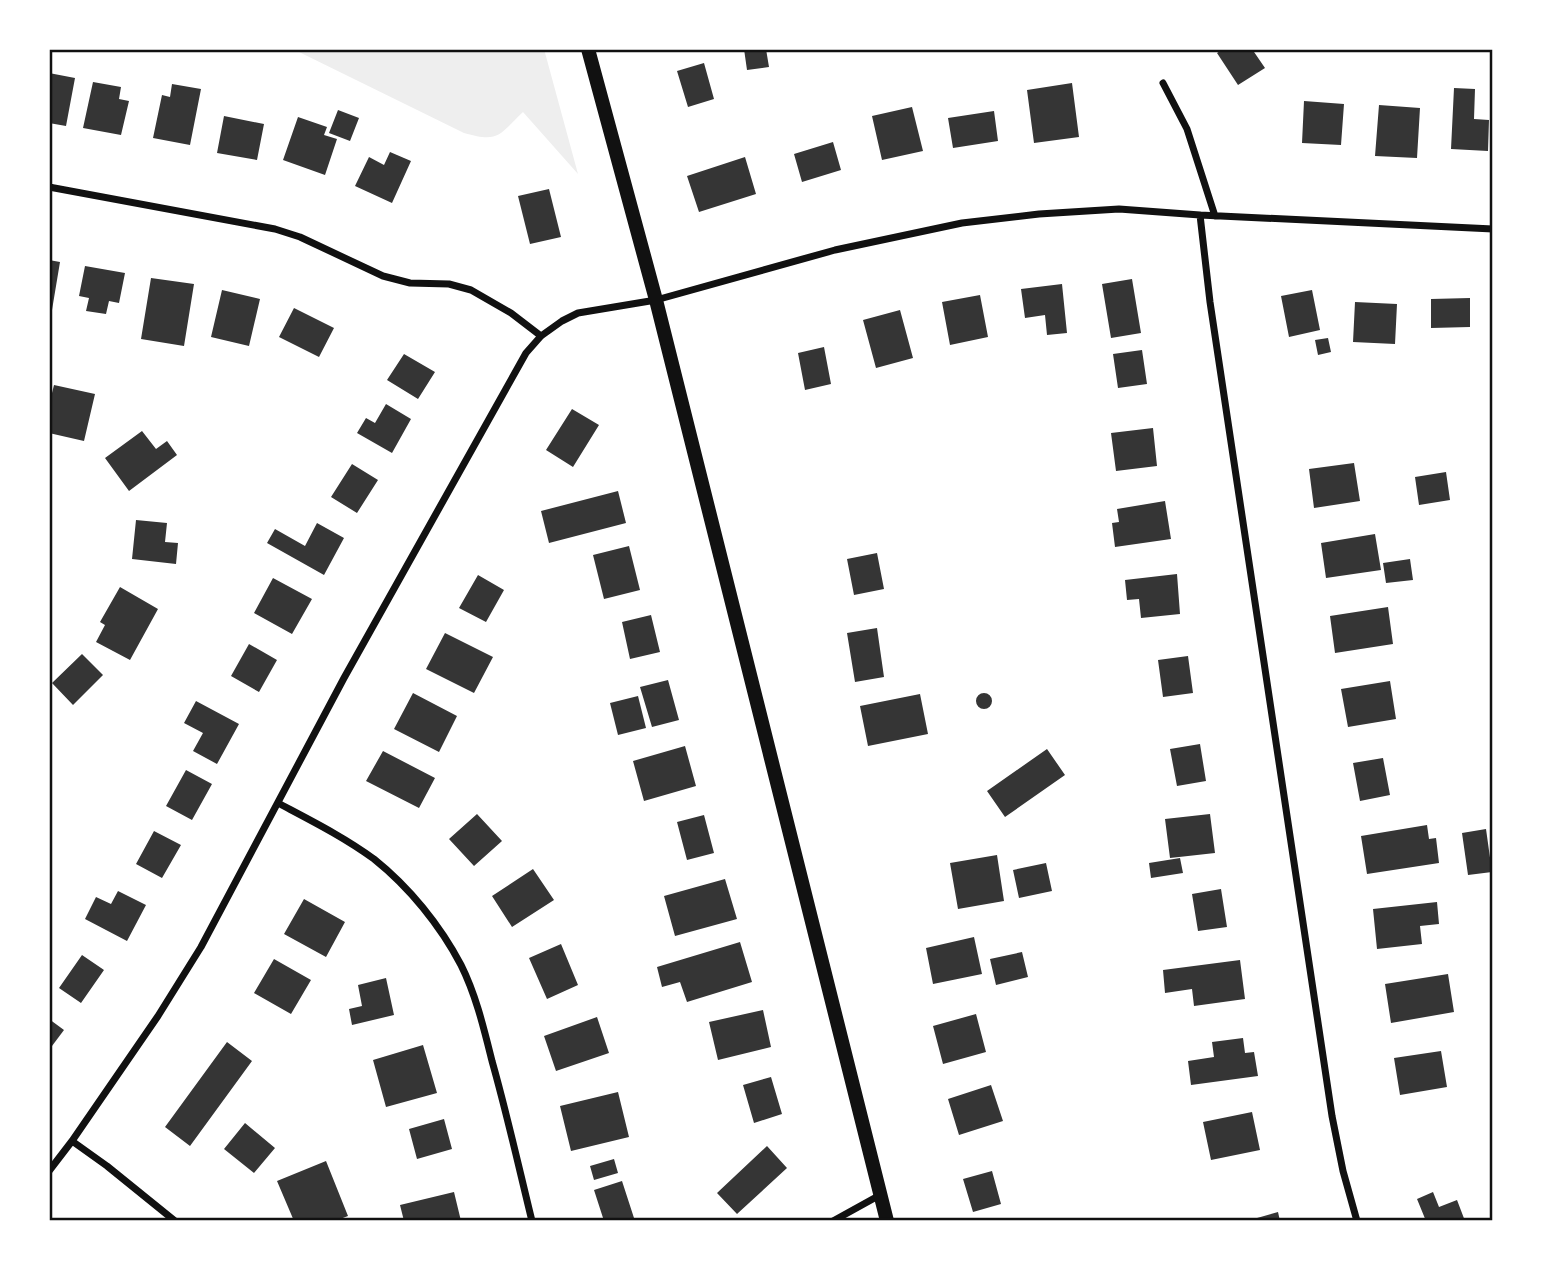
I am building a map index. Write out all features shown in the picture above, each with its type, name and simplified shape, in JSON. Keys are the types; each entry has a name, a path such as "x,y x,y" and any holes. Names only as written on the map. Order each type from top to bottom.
{"main road":[{"path":"589,49 656,300 887,1221"}],"street":[{"path":"1163,83 1187,129 1215,216"},
{"path":"49,187 275,229 300,237 383,276 410,283 449,284 471,290 511,313 541,336"},
{"path":"49,1171 165,1005 201,947 344,678 526,353 541,336 562,321 578,313 656,300 835,250 962,223 1039,214 1119,209 1493,229"},
{"path":"1200,215 1214,330 1332,1115 1343,1171 1357,1221"},
{"path":"278,803 339,835 375,860 410,893 437,927 455,956 478,1007 532,1221"},
{"path":"72,1141 175,1221"},
{"path":"833,1221 881,1194"}],"shaded area":[{"path":"287,49 544,49 578,174 523,112 498,135 485,137 464,133 297,51"}],"building":[{"path":"744,49 766,49 769,67 747,70"},
{"path":"1223,49 1252,49 1265,68 1238,85 1217,53"},
{"path":"704,63 714,99 688,107 677,71"},
{"path":"49,73 75,78 66,126 49,123"},
{"path":"93,82 121,87 119,99 129,101 121,135 83,128"},
{"path":"1072,83 1079,137 1034,143 1027,90"},
{"path":"172,84 201,89 190,145 153,138 162,95 170,97"},
{"path":"1454,88 1475,89 1474,119 1489,120 1488,151 1451,149"},
{"path":"1304,101 1344,104 1341,145 1302,143"},
{"path":"1379,105 1420,108 1417,158 1375,156"},
{"path":"912,107 923,151 882,160 872,116"},
{"path":"338,110 359,118 350,141 329,133"},
{"path":"994,111 998,141 953,148 948,118"},
{"path":"224,116 264,124 257,160 217,153"},
{"path":"298,117 327,127 324,135 337,139 325,175 283,160"},
{"path":"833,142 841,170 802,182 794,154"},
{"path":"390,152 411,161 392,203 355,186 369,157 384,165"},
{"path":"745,157 756,194 699,212 687,176"},
{"path":"549,189 561,237 530,244 518,196"},
{"path":"49,260 60,262 50,322 49,321"},
{"path":"85,266 125,273 119,303 109,301 106,314 86,311 89,298 79,296"},
{"path":"151,278 194,284 184,346 141,339"},
{"path":"1132,279 1141,333 1111,338 1102,284"},
{"path":"1062,284 1067,333 1047,335 1045,315 1025,318 1021,289"},
{"path":"222,290 260,299 249,346 211,337"},
{"path":"1312,290 1320,330 1289,337 1281,296"},
{"path":"980,295 988,337 950,345 942,302"},
{"path":"1470,298 1470,327 1431,328 1431,299"},
{"path":"1355,302 1397,304 1395,344 1353,342"},
{"path":"294,308 334,328 319,357 279,337"},
{"path":"900,310 913,358 876,368 863,320"},
{"path":"1328,338 1331,352 1318,355 1315,340"},
{"path":"824,347 831,384 805,390 798,353"},
{"path":"1142,350 1147,384 1118,388 1113,354"},
{"path":"404,354 435,372 418,399 387,380"},
{"path":"54,385 95,394 84,441 49,433 49,405"},
{"path":"386,404 411,419 392,453 357,433 366,418 375,423"},
{"path":"572,409 599,425 573,467 546,450"},
{"path":"1153,428 1157,466 1116,471 1111,433"},
{"path":"142,431 156,449 167,441 177,455 129,491 105,458"},
{"path":"1354,463 1360,501 1314,508 1309,469"},
{"path":"352,464 378,480 357,513 331,497"},
{"path":"1446,472 1450,500 1419,505 1415,477"},
{"path":"618,491 626,523 549,543 541,511"},
{"path":"1165,501 1171,539 1115,547 1112,523 1119,522 1117,509"},
{"path":"136,520 167,523 165,542 178,543 176,564 132,559"},
{"path":"317,523 344,538 324,575 267,543 275,529 305,546"},
{"path":"1375,534 1381,570 1326,578 1321,543"},
{"path":"629,546 640,590 604,599 593,555"},
{"path":"877,553 884,589 854,595 847,559"},
{"path":"1410,559 1413,580 1386,583 1383,563"},
{"path":"1177,574 1180,614 1141,618 1139,599 1127,600 1125,580"},
{"path":"478,575 504,590 486,622 459,608"},
{"path":"273,578 312,599 292,634 254,613"},
{"path":"120,587 158,609 130,660 96,642 105,625 100,622"},
{"path":"1388,607 1393,644 1335,653 1330,616"},
{"path":"651,615 660,652 630,659 622,622"},
{"path":"877,628 884,677 855,682 847,633"},
{"path":"445,633 493,657 474,693 426,669"},
{"path":"249,644 277,660 259,692 231,676"},
{"path":"82,654 103,675 73,705 52,683"},
{"path":"1188,656 1193,693 1163,697 1158,660"},
{"path":"668,680 679,720 652,727 640,687"},
{"path":"1390,681 1396,719 1348,727 1341,689"},
{"path":"413,693 457,716 439,752 394,729"},
{"path":"981,693 987,693 992,701 990,707 981,709 976,704 976,698"},
{"path":"920,694 928,734 868,746 860,706"},
{"path":"638,696 646,728 618,735 610,703"},
{"path":"196,701 239,724 217,764 193,751 203,733 184,723"},
{"path":"1200,744 1206,781 1177,786 1170,749"},
{"path":"685,746 696,786 644,801 633,761"},
{"path":"1047,749 1065,775 1005,817 987,791"},
{"path":"383,751 435,778 419,808 366,781"},
{"path":"1383,758 1390,795 1360,801 1353,763"},
{"path":"186,770 212,784 192,820 166,806"},
{"path":"477,814 502,841 474,866 449,839"},
{"path":"1210,814 1215,853 1170,858 1165,819"},
{"path":"704,815 714,853 687,860 677,822"},
{"path":"1427,825 1429,839 1436,838 1439,863 1367,874 1361,836"},
{"path":"1486,829 1492,872 1468,875 1462,833"},
{"path":"154,831 181,845 162,878 136,864"},
{"path":"997,855 1004,901 958,909 950,863"},
{"path":"1180,858 1183,873 1151,878 1149,863"},
{"path":"1046,863 1052,891 1019,898 1013,870"},
{"path":"533,869 554,900 512,927 492,896"},
{"path":"725,879 737,919 675,936 664,896"},
{"path":"1221,889 1227,927 1198,931 1192,894"},
{"path":"118,891 146,905 127,941 85,919 96,897 111,904"},
{"path":"304,899 345,922 326,957 284,934"},
{"path":"1437,902 1439,924 1420,926 1422,944 1377,949 1373,909"},
{"path":"974,937 982,974 933,984 926,948"},
{"path":"740,942 752,982 687,1002 680,982 662,987 657,967"},
{"path":"561,944 578,985 547,999 529,958"},
{"path":"1022,952 1028,977 996,985 990,959"},
{"path":"82,955 104,970 81,1003 59,988"},
{"path":"274,959 311,980 291,1014 254,993"},
{"path":"1240,960 1245,999 1194,1006 1192,989 1165,993 1163,970"},
{"path":"1448,974 1454,1012 1391,1023 1385,984"},
{"path":"386,978 394,1015 352,1025 349,1009 362,1006 358,985"},
{"path":"763,1010 771,1047 718,1060 709,1022"},
{"path":"976,1014 986,1052 943,1064 933,1026"},
{"path":"597,1017 609,1053 556,1071 544,1036"},
{"path":"49,1019 64,1030 49,1050"},
{"path":"1243,1038 1245,1053 1254,1052 1258,1076 1191,1085 1188,1061 1214,1057 1212,1042"},
{"path":"227,1042 252,1061 190,1146 165,1127"},
{"path":"423,1045 437,1093 386,1107 373,1060"},
{"path":"1441,1051 1447,1087 1400,1095 1394,1058"},
{"path":"771,1077 782,1114 754,1123 743,1085"},
{"path":"991,1085 1003,1121 959,1135 948,1099"},
{"path":"618,1092 629,1137 571,1151 560,1106"},
{"path":"1252,1112 1260,1150 1211,1160 1203,1122"},
{"path":"444,1119 452,1149 417,1159 409,1129"},
{"path":"245,1123 275,1148 254,1173 224,1149"},
{"path":"767,1146 787,1168 737,1214 717,1193"},
{"path":"614,1159 618,1173 594,1180 590,1166"},
{"path":"326,1161 348,1216 335,1221 294,1221 277,1181"},
{"path":"992,1171 1001,1204 973,1212 963,1179"},
{"path":"622,1181 634,1218 604,1221 594,1190"},
{"path":"454,1192 461,1221 404,1221 400,1205"},
{"path":"1433,1192 1439,1207 1457,1200 1465,1221 1426,1221 1417,1199"},
{"path":"1278,1212 1280,1221 1250,1221 1250,1220"}]}
